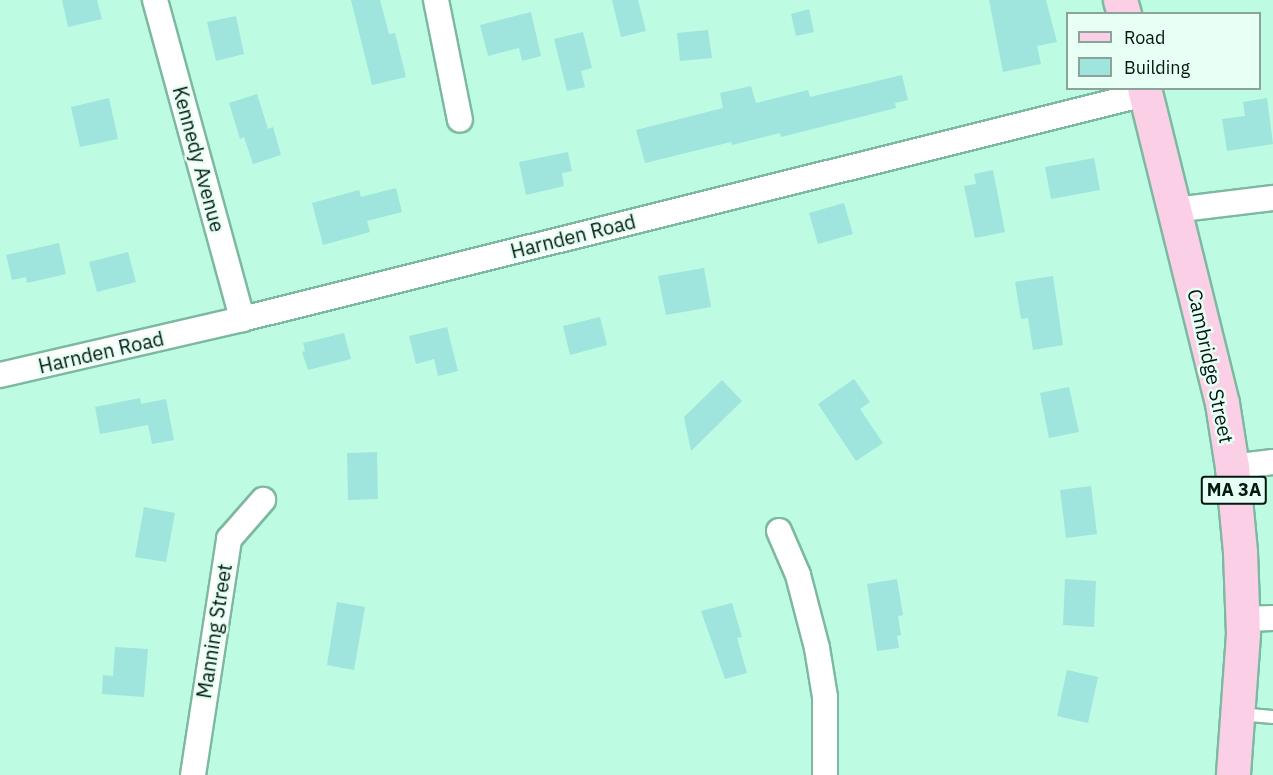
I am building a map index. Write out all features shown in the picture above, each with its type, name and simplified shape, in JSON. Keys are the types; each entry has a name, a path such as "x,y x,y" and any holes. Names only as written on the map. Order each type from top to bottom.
{"main road":[{"name":"MA 3A","path":"1145,91 1175,210"},
{"name":"Cambridge Street","path":"1175,210 1222,403 1232,467 1240,552 1258,619 1238,714 1233,775"}],"street":[{"name":"Kennedy Avenue","path":"155,0 242,319"},
{"path":"436,0 460,120"},
{"name":"Harnden Road","path":"0,375 242,319 1145,91"},
{"path":"1175,210 1273,198"},
{"path":"1232,467 1273,462"},
{"name":"Manning Street","path":"193,775 229,539 263,500"},
{"path":"779,531 798,575 817,648 825,697 825,775"}],"lane":[{"path":"1238,714 1273,717"}],"building":[{"path":"62,0 97,0 102,19 68,27"},
{"path":"351,0 380,0 389,34 395,33 406,77 372,85"},
{"path":"612,0 638,0 646,31 621,37"},
{"path":"989,0 1046,0 1057,42 1037,46 1041,64 1003,72"},
{"path":"809,9 814,32 796,36 791,14"},
{"path":"531,12 541,56 522,61 519,48 488,56 480,25"},
{"path":"236,16 244,54 216,61 207,22"},
{"path":"708,30 712,58 680,61 677,33"},
{"path":"583,32 592,68 581,71 585,87 567,91 554,39"},
{"path":"902,75 908,100 895,103 896,108 781,137 780,133 732,145 731,142 645,163 636,130 723,108 720,93 751,86 756,103 808,90 810,97"},
{"path":"257,94 268,129 273,127 281,155 253,164 244,137 240,139 229,103"},
{"path":"109,98 118,139 80,147 71,107"},
{"path":"1267,98 1273,144 1227,151 1222,119 1245,116 1243,102"},
{"path":"568,152 572,171 562,173 564,186 526,195 519,162"},
{"path":"1094,158 1100,190 1051,199 1045,167"},
{"path":"993,170 1005,232 975,238 964,186 976,184 974,174"},
{"path":"396,188 402,212 367,221 370,232 323,245 312,203 359,190 361,197"},
{"path":"844,203 853,234 818,244 809,213"},
{"path":"59,243 66,274 27,283 26,277 12,280 6,255"},
{"path":"128,252 136,282 97,292 89,262"},
{"path":"704,268 711,307 666,315 658,276"},
{"path":"1053,276 1063,345 1033,350 1028,318 1021,319 1015,282"},
{"path":"600,317 607,345 570,355 563,326"},
{"path":"447,327 458,371 438,376 434,359 416,364 409,336"},
{"path":"344,333 351,359 308,370 302,352 305,351 303,343"},
{"path":"854,379 870,402 860,409 883,443 856,461 818,404"},
{"path":"722,380 742,401 691,451 684,417"},
{"path":"1069,387 1079,432 1049,438 1040,393"},
{"path":"140,398 141,404 166,399 174,440 152,444 148,425 100,434 95,407"},
{"path":"377,452 378,499 348,500 347,453"},
{"path":"1091,486 1097,534 1066,538 1060,490"},
{"path":"144,507 175,513 166,562 135,557"},
{"path":"897,579 903,615 898,616 901,635 897,636 899,648 877,651 867,584"},
{"path":"1065,579 1096,581 1094,627 1063,625"},
{"path":"337,602 365,607 354,670 327,665"},
{"path":"732,603 742,637 737,638 747,673 725,679 701,611"},
{"path":"115,647 148,649 144,697 102,694 103,675 113,676"},
{"path":"1067,670 1098,677 1088,723 1057,716"}]}
